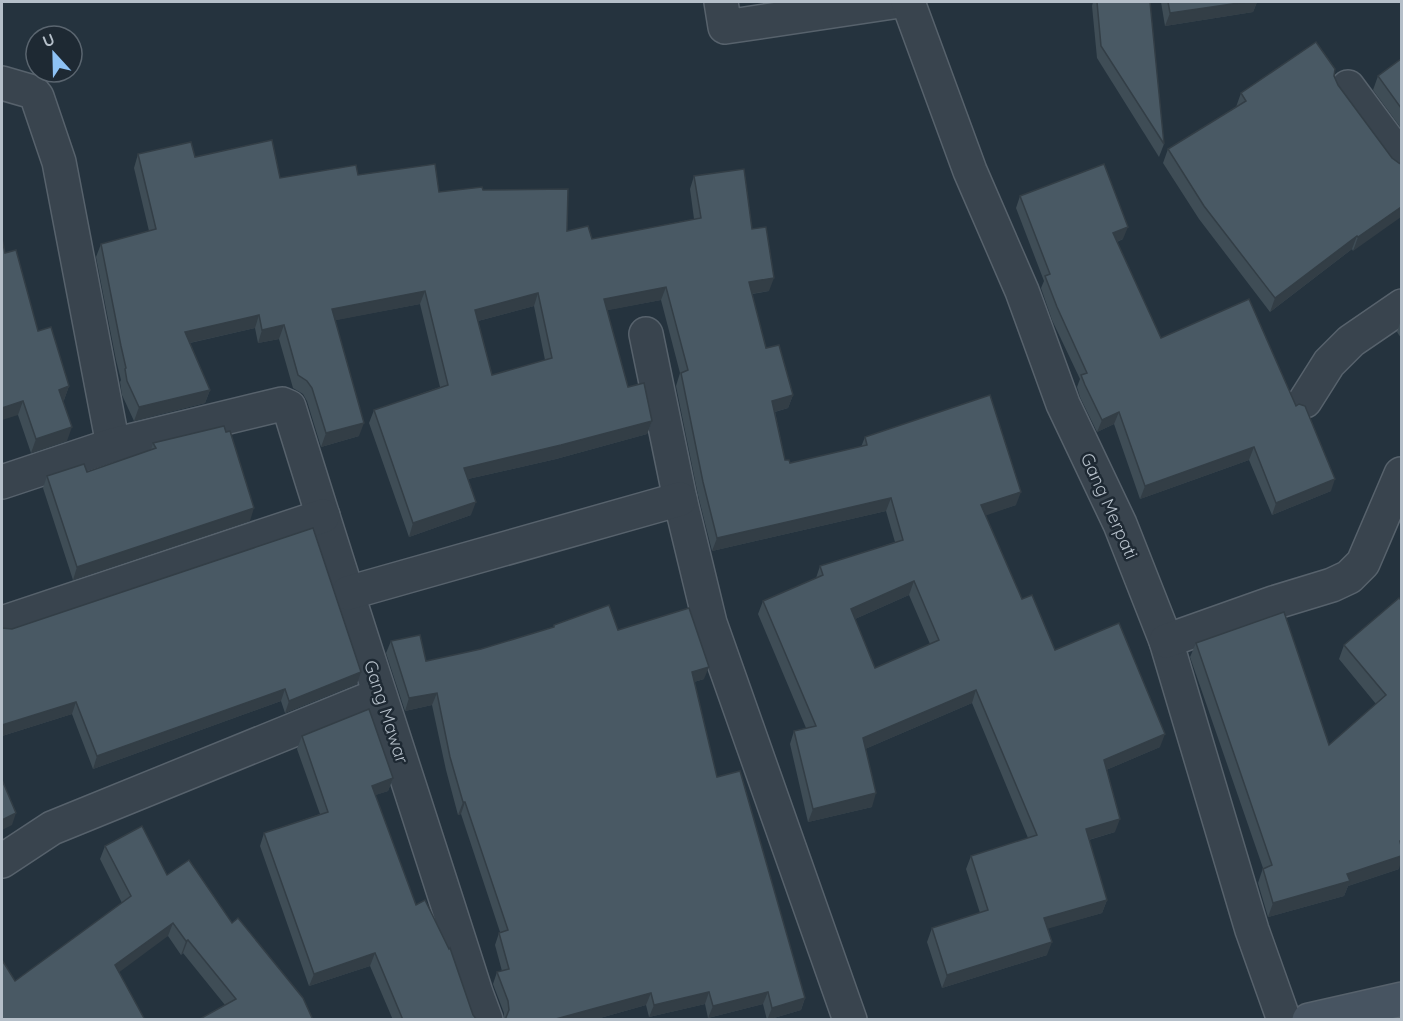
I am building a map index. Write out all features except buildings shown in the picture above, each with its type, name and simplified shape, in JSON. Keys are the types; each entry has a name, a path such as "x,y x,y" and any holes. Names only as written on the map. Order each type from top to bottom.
{"street":[{"path":"722,2 725,27 893,2"},
{"name":"Gang Merpati","path":"908,2 970,171 1022,291 1063,404 1119,524 1166,641 1252,930 1284,1020"},
{"path":"2,82 33,92 38,97 59,162 113,445 2,482"},
{"path":"1348,87 1401,160"},
{"path":"1305,401 1329,363 1351,341 1401,306"},
{"path":"646,334 680,499 710,623 849,1020"},
{"name":"Gang Mawar","path":"113,445 282,404 289,407 379,695 486,1020"},
{"path":"1166,641 1350,577 1363,563 1401,474"},
{"path":"348,593 680,499"},
{"path":"2,623 322,516"},
{"path":"2,861 52,828 379,695"},
{"path":"1309,1020 1401,999"}]}
